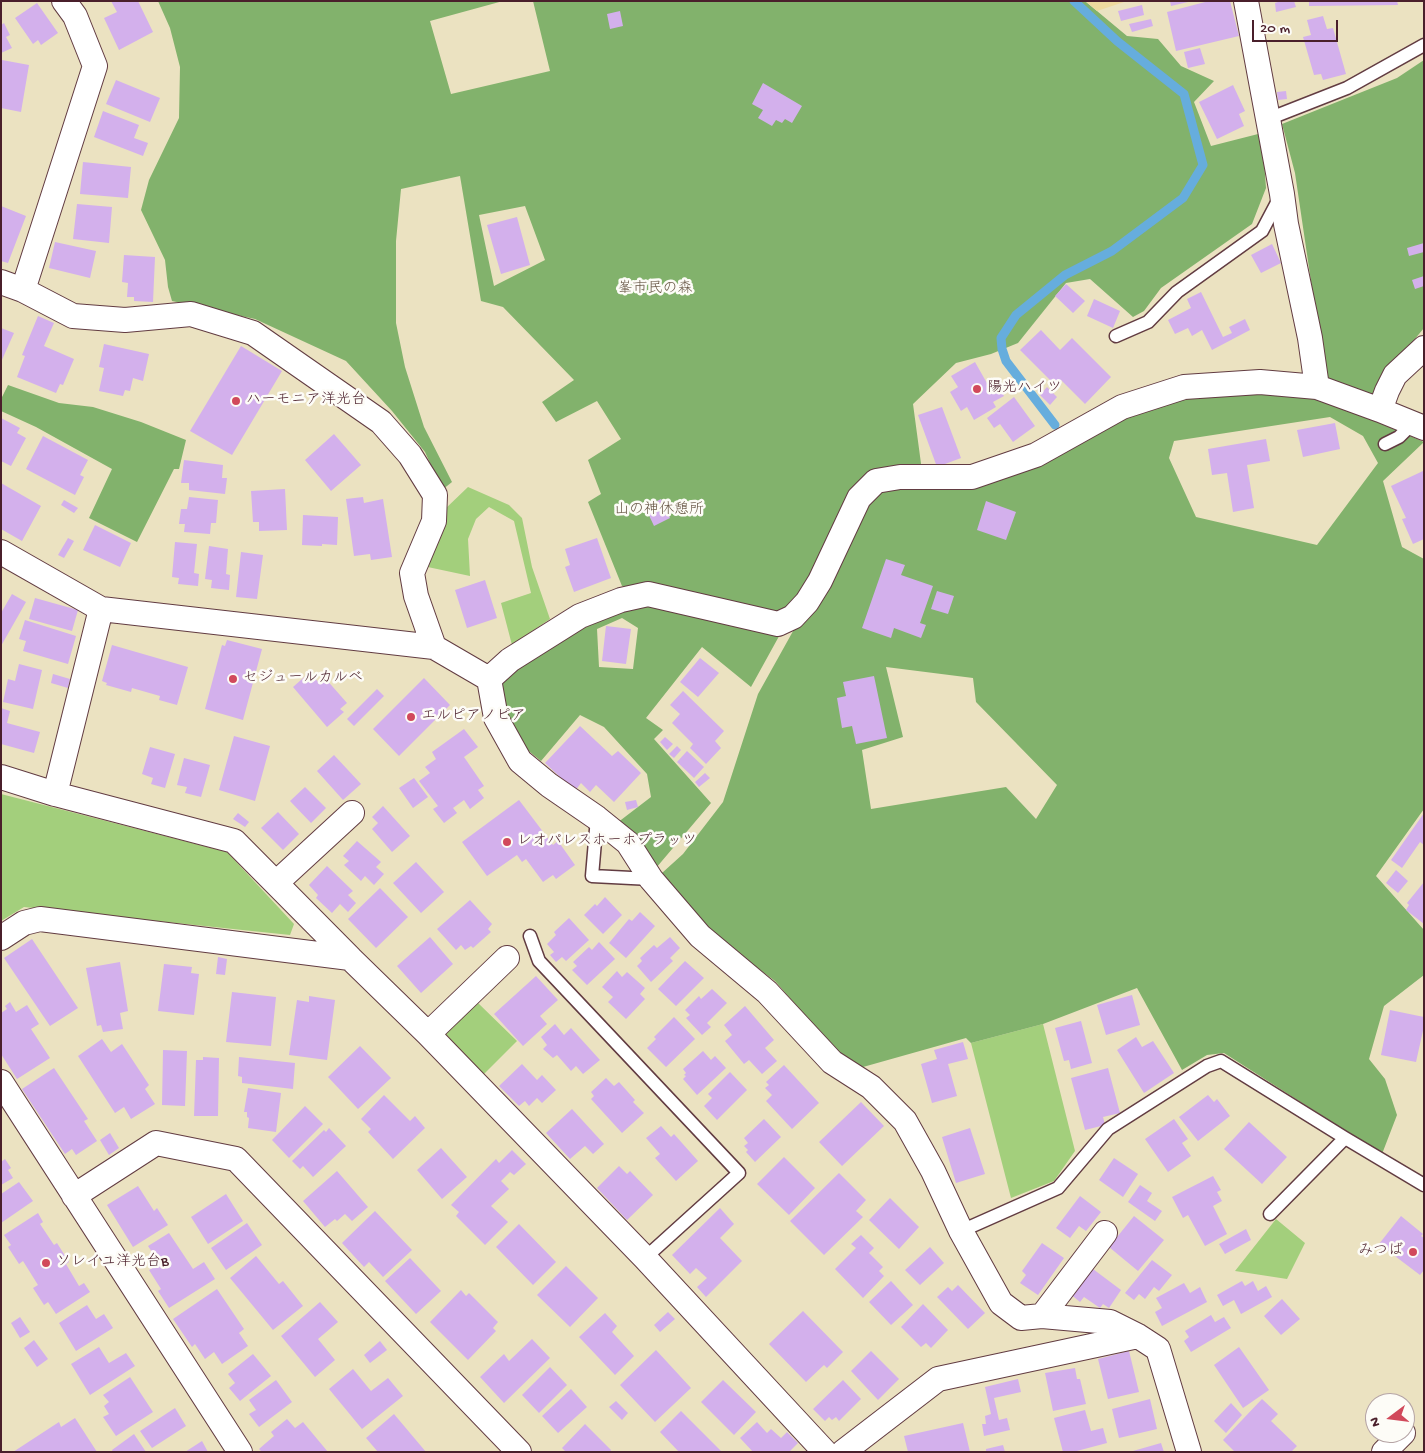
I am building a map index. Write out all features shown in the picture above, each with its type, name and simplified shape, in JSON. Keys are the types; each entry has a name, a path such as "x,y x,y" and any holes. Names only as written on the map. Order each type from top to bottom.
{"street":[{"path":"64,1 75,16 95,66 12,286 73,316 125,320 191,314 253,333 381,422 410,455 435,495 434,521 412,573 416,596 434,648"},
{"path":"1246,1 1286,224 1310,338 1317,387"},
{"path":"1380,410 1395,375 1424,348"},
{"path":"489,679 510,660 580,616 621,600 648,594 778,624 793,617 807,602 820,581 859,498 876,481 900,477 972,478 1036,455 1122,407 1184,387 1260,382 1317,387 1418,426"},
{"path":"1,552 101,609 434,648 489,679"},
{"path":"55,794 101,609"},
{"path":"489,679 496,718 520,761 549,785 597,818 628,843 651,879 700,936 767,992 832,1062 871,1087 905,1121 933,1171 961,1231 1001,1303 1021,1318 1042,1316 1110,1322 1158,1348 1189,1452"},
{"path":"1,777 55,794 234,841 428,1034 644,1258 825,1452"},
{"path":"276,883 352,813"},
{"path":"1,938 24,923 40,920 350,958"},
{"path":"428,1034 506,958"},
{"path":"1,1082 240,1452"},
{"path":"74,1196 156,1144 236,1159 519,1452"},
{"path":"1042,1316 1105,1233"},
{"path":"843,1452 938,1379 1138,1336"}],"lane":[{"path":"1268,118 1347,88 1424,45"},
{"path":"1116,336 1148,322 1177,292 1262,231 1282,194"},
{"path":"1385,444 1418,426"},
{"path":"597,818 592,876 651,879"},
{"path":"530,936 539,961 739,1173 644,1258"},
{"path":"961,1231 1058,1188 1108,1129 1207,1066 1221,1061 1424,1186"},
{"path":"1270,1214 1344,1138"}],"green space":[{"name":"峯市民の森","path":"158,1 503,1 430,21 451,94 550,71 533,1 1085,1 1127,36 1158,39 1181,66 1214,81 1194,102 1211,146 1262,133 1266,188 1252,224 1161,288 1144,311 1133,317 1090,279 1066,283 1018,343 991,354 956,363 913,404 922,471 872,477 796,605 776,617 622,586 588,502 601,494 588,460 621,439 597,401 556,422 542,402 574,380 503,307 481,301 460,176 401,189 396,241 396,323 405,367 424,427 452,482 442,490 425,452 392,411 346,361 255,319 172,301 168,287 165,260 141,210 149,180 179,118 180,67 170,28","holes":["525,206 545,260 494,286 479,215"]},
{"path":"1424,60 1424,328 1394,364 1373,400 1326,383 1295,173 1282,124 1397,78"},
{"path":"8,385 59,403 93,407 141,422 186,440 179,469 174,469 137,542 89,518 112,469 36,427 1,411 1,399"},
{"path":"1260,390 1316,396 1424,442 1383,481 1402,547 1424,559 1424,809 1376,876 1424,930 1424,975 1384,1006 1369,1059 1385,1079 1397,1115 1382,1154 1224,1053 1207,1055 1182,1070 1137,988 1043,1024 971,1043 966,1038 863,1067 837,1052 775,981 712,934 662,873 683,854 723,802 758,694 865,502 882,489 971,488 1126,417 1186,396","holes":["1330,417 1363,436 1378,463 1317,545 1196,517 1169,458 1174,441","886,667 973,678 976,702 1057,785 1036,819 1006,787 871,809 862,750 903,737"]},
{"path":"468,487 509,505 522,518 532,567 550,619 512,645 501,603 531,593 514,521 489,507 476,519 468,539 470,576 423,566 444,510"},
{"path":"646,604 783,629 751,687 702,647 646,718 663,730 654,739 711,803 656,868 617,823 651,797 647,774 604,727 580,715 541,761 520,744 500,698 503,675 621,607","holes":["622,618 638,628 633,669 599,667 597,629"]},
{"path":"1,794 227,852 294,924 290,935 24,907 1,921"},
{"path":"477,1002 517,1041 482,1076 443,1037"},
{"path":"1043,1024 1075,1151 1054,1181 1011,1198 971,1043"},
{"path":"1276,1219 1305,1243 1287,1279 1235,1271"}],"sand":[{"path":"1085,1 1127,1 1097,11"}],"building":[{"path":"111,1 138,1 153,32 119,50 104,18 117,12"},
{"path":"1170,1 1188,1 1188,2 1171,6"},
{"path":"1209,1 1230,1 1239,36 1176,51 1167,12"},
{"path":"1294,1 1296,7 1276,12 1275,3"},
{"path":"1309,1 1397,1 1398,5 1309,6"},
{"path":"37,3 58,33 41,45 38,40 33,44 15,18"},
{"path":"1142,5 1144,15 1121,21 1118,11"},
{"path":"620,11 623,26 610,29 607,14"},
{"path":"1323,16 1327,29 1333,28 1346,74 1323,80 1321,74 1314,75 1303,37 1311,35 1307,20"},
{"path":"1151,19 1153,26 1132,32 1129,24"},
{"path":"4,23 10,35 6,37 12,48 1,53 1,25"},
{"path":"1200,48 1205,64 1188,68 1184,52"},
{"path":"2,60 29,65 21,112 1,108"},
{"path":"116,80 160,98 150,122 106,104"},
{"path":"763,83 802,106 792,123 785,119 782,123 776,120 772,126 758,118 763,110 752,104"},
{"path":"1233,85 1245,111 1239,114 1244,126 1217,139 1199,102"},
{"path":"1286,91 1287,99 1278,100 1277,92"},
{"path":"103,111 139,125 134,138 148,143 143,156 94,137"},
{"path":"83,162 131,167 128,198 80,194"},
{"path":"77,204 112,207 109,243 73,239"},
{"path":"1,206 26,216 8,263 1,261"},
{"path":"517,217 530,265 501,274 487,225"},
{"path":"55,242 96,251 90,278 49,268"},
{"path":"1424,243 1424,252 1409,256 1407,248"},
{"path":"1272,244 1281,263 1261,273 1251,255"},
{"path":"124,255 155,257 153,302 134,301 134,297 127,297 128,283 122,282"},
{"path":"1424,276 1424,286 1415,289 1412,280"},
{"path":"1066,284 1085,301 1073,313 1055,296"},
{"path":"1201,292 1223,337 1232,333 1229,327 1245,319 1250,330 1212,350 1202,330 1192,336 1188,328 1175,334 1168,320 1191,308 1187,299"},
{"path":"1094,299 1120,311 1113,328 1087,316"},
{"path":"38,316 54,323 44,346 74,359 63,385 60,384 56,393 17,377 25,356 22,355"},
{"path":"1,328 14,333 1,362"},
{"path":"1041,330 1060,350 1072,338 1111,377 1085,404 1061,380 1056,386 1020,350"},
{"path":"104,344 149,354 143,381 133,378 130,391 125,390 123,396 99,391 104,368 99,367"},
{"name":"ハーモニア洋光台","path":"241,346 282,371 232,455 190,431"},
{"name":"陽光ハイツ","path":"975,362 988,385 996,381 1004,396 993,402 996,407 974,420 967,407 961,411 950,392 958,387 951,376"},
{"path":"1047,387 1057,397 1050,405 1040,395"},
{"path":"1014,397 1035,426 1013,442 1000,424 994,428 987,418"},
{"path":"942,407 961,458 937,467 918,415"},
{"path":"1,418 20,428 17,433 26,438 11,466 1,461"},
{"path":"1335,423 1340,449 1303,457 1297,430"},
{"path":"334,434 361,465 331,491 305,460"},
{"path":"43,436 88,460 80,475 84,477 75,495 26,469"},
{"path":"1266,439 1270,461 1247,465 1254,508 1233,512 1227,473 1212,475 1208,449"},
{"path":"184,460 223,465 222,478 227,478 225,494 189,490 189,483 181,483"},
{"path":"1423,471 1424,539 1413,544 1402,519 1406,518 1391,486"},
{"path":"1,483 41,506 22,541 1,529"},
{"path":"285,489 287,530 259,531 259,522 253,522 251,491"},
{"path":"189,497 218,500 216,523 211,523 210,534 184,532 185,524 179,524 181,509 187,509"},
{"path":"363,497 364,503 383,499 392,557 371,560 370,554 354,556 346,499"},
{"path":"661,499 670,518 654,526 645,507"},
{"path":"64,500 78,508 74,513 61,505"},
{"path":"986,501 1016,512 1006,540 977,530"},
{"path":"303,515 338,517 337,545 302,545"},
{"path":"95,525 131,543 120,567 83,550"},
{"path":"68,538 74,541 64,558 58,555"},
{"path":"597,538 611,578 574,592 565,567 570,565 565,549"},
{"path":"175,542 197,544 194,573 199,574 198,586 178,584 179,578 172,577"},
{"path":"209,546 228,549 226,574 230,575 229,590 211,588 212,580 205,579"},
{"path":"241,552 263,555 257,599 236,597"},
{"path":"886,559 905,565 901,575 933,586 920,623 926,625 921,638 894,628 891,638 862,628"},
{"path":"485,580 497,618 467,628 455,590"},
{"path":"937,591 954,596 948,614 931,609"},
{"path":"12,594 26,602 1,646 1,613"},
{"path":"35,598 78,610 72,631 29,619"},
{"path":"25,620 76,636 68,664 23,651 26,641 19,639"},
{"path":"606,626 631,629 626,664 602,661"},
{"name":"セジュールカルベ","path":"227,640 262,649 243,720 205,709 222,645 225,646"},
{"path":"112,645 188,667 177,705 159,700 160,696 132,688 131,692 106,685 107,683 102,681"},
{"path":"700,658 719,673 698,697 680,682"},
{"path":"19,664 42,670 33,709 3,702 8,679 15,681"},
{"path":"310,672 319,683 325,678 347,703 340,709 344,712 327,727 293,687"},
{"path":"53,674 70,679 68,688 51,683"},
{"path":"874,676 887,738 856,744 852,726 842,728 837,698 846,696 843,682"},
{"name":"エルピアノピア","path":"424,678 450,705 399,756 373,729"},
{"path":"377,689 384,696 354,726 347,719"},
{"path":"683,691 724,731 715,741 721,748 706,764 690,748 693,744 672,723 680,714 670,705"},
{"path":"1,708 10,711 7,723 40,732 34,753 1,744"},
{"path":"580,726 612,756 618,751 641,773 614,802 596,785 590,792 581,783 575,791 545,763"},
{"path":"464,729 478,747 464,757 484,786 478,790 484,798 470,809 464,800 453,808 457,813 444,823 433,809 438,806 419,781 430,773 425,767 436,759 432,752"},
{"path":"234,736 270,746 255,801 219,790"},
{"path":"665,737 673,744 667,750 660,742"},
{"path":"677,746 681,750 674,758 669,754"},
{"path":"150,747 175,754 165,788 151,784 153,778 142,774"},
{"path":"687,751 704,767 694,778 677,762"},
{"path":"334,755 361,784 343,800 317,771"},
{"path":"184,758 210,765 201,797 185,793 187,787 177,785"},
{"path":"705,773 710,778 699,787 695,782"},
{"path":"414,778 428,797 413,808 399,788"},
{"path":"305,787 326,808 311,823 290,801"},
{"name":"レオパレスホーホプラッツ","path":"519,800 553,845 558,841 575,865 556,879 553,875 543,882 526,859 522,862 517,855 487,876 462,842"},
{"path":"636,800 638,807 627,810 625,802"},
{"path":"383,806 410,836 392,852 372,829 378,823 372,817"},
{"path":"278,812 299,834 283,850 261,828"},
{"path":"238,813 249,822 245,827 233,819"},
{"path":"1424,813 1424,845 1420,842 1402,868 1391,860"},
{"path":"357,841 381,862 376,867 384,874 374,885 365,876 361,881 344,865 349,861 343,856"},
{"path":"416,862 444,892 421,913 393,883"},
{"path":"327,866 353,891 348,895 356,903 348,912 340,904 332,913 316,898 318,895 309,885"},
{"path":"1396,870 1408,881 1398,893 1386,883"},
{"path":"1424,882 1424,924 1406,910 1409,905 1407,903"},
{"path":"380,888 408,917 376,948 348,919"},
{"path":"605,897 622,915 603,934 584,915 595,904 597,906"},
{"path":"470,900 492,924 488,929 491,932 473,948 471,946 465,950 461,945 456,950 437,929"},
{"path":"640,912 655,926 626,958 609,943 629,919 632,921"},
{"path":"569,918 589,940 566,961 562,957 556,962 550,955 554,952 547,944 556,935 554,932"},
{"path":"430,937 453,964 421,993 397,966"},
{"path":"670,937 680,948 670,958 673,961 651,982 637,966 642,961 640,958 654,945 657,948"},
{"path":"32,939 78,1008 50,1026 4,958"},
{"path":"599,942 615,959 587,985 572,970 577,966 573,962 589,947 592,950"},
{"path":"218,957 227,959 225,975 216,974"},
{"path":"685,961 704,978 676,1006 658,989"},
{"path":"120,962 128,1011 120,1013 123,1029 103,1032 101,1025 97,1026 86,968"},
{"path":"164,964 192,967 191,973 199,974 194,1015 158,1011"},
{"path":"617,971 622,977 627,972 645,988 640,994 645,999 626,1019 608,1002 613,997 602,987"},
{"path":"536,976 558,1000 540,1016 547,1024 523,1046 494,1014"},
{"path":"712,989 727,1003 707,1023 711,1027 702,1035 686,1018 690,1015 685,1010 699,996 701,999"},
{"path":"232,992 276,997 271,1046 226,1042"},
{"path":"1132,995 1140,1025 1106,1035 1097,1005"},
{"path":"309,996 335,1000 327,1060 289,1055 297,1000 309,1002"},
{"path":"10,1002 16,1012 27,1005 39,1024 31,1029 50,1058 17,1079 1,1054 1,1013 7,1009 5,1006"},
{"path":"745,1006 774,1040 765,1048 777,1061 762,1074 749,1060 744,1064 725,1041 732,1035 724,1025"},
{"path":"1390,1010 1424,1017 1424,1026 1416,1062 1381,1055"},
{"path":"674,1017 695,1039 666,1067 647,1048 656,1039 654,1037"},
{"path":"1081,1021 1092,1063 1071,1069 1069,1060 1064,1061 1055,1028"},
{"path":"555,1024 564,1035 571,1028 600,1060 583,1074 576,1066 571,1071 557,1055 553,1058 543,1049 547,1045 541,1037"},
{"path":"1136,1037 1142,1047 1153,1041 1174,1073 1144,1093 1117,1050"},
{"path":"102,1039 111,1052 122,1044 149,1085 145,1089 155,1104 131,1119 124,1107 115,1113 78,1056"},
{"path":"963,1042 968,1059 948,1064 957,1096 932,1103 921,1064 937,1059 934,1050"},
{"path":"360,1046 391,1078 358,1109 328,1077"},
{"path":"163,1050 187,1051 185,1106 162,1105"},
{"path":"703,1051 711,1060 715,1056 726,1068 697,1095 683,1079 686,1073 683,1069"},
{"path":"203,1057 219,1058 218,1116 194,1116 196,1060 203,1060"},
{"path":"239,1057 295,1063 293,1089 242,1083 242,1077 238,1076"},
{"path":"522,1064 537,1080 542,1075 556,1090 542,1103 537,1098 529,1106 525,1101 519,1106 499,1086"},
{"path":"784,1065 819,1103 792,1129 766,1101 772,1095 765,1088 769,1085 766,1082"},
{"path":"54,1068 88,1119 84,1121 97,1141 76,1155 72,1149 65,1154 22,1089"},
{"path":"1108,1068 1120,1113 1103,1117 1105,1125 1085,1130 1071,1078"},
{"path":"730,1072 747,1090 717,1120 704,1106 712,1098 708,1094"},
{"path":"606,1078 614,1086 619,1082 635,1100 633,1102 644,1113 622,1133 591,1099 594,1096 591,1092"},
{"path":"248,1088 281,1093 276,1132 248,1128 249,1118 247,1117 247,1112 244,1112"},
{"path":"384,1095 410,1121 415,1116 425,1128 393,1159 368,1132 371,1129 361,1119"},
{"path":"1208,1095 1214,1102 1217,1099 1230,1116 1198,1141 1179,1117"},
{"path":"861,1102 884,1126 842,1166 819,1142"},
{"path":"305,1106 323,1124 289,1158 272,1140"},
{"path":"572,1109 604,1144 593,1154 585,1146 570,1159 546,1133"},
{"path":"764,1119 781,1137 755,1162 746,1152 748,1150 744,1146 748,1143 744,1138"},
{"path":"1174,1119 1188,1139 1182,1143 1191,1156 1168,1172 1145,1139"},
{"path":"1249,1122 1287,1157 1262,1184 1224,1149"},
{"path":"661,1126 671,1137 674,1134 698,1161 676,1181 655,1158 660,1154 646,1138"},
{"path":"329,1128 346,1146 313,1177 303,1166 300,1169 292,1161 324,1130 326,1132"},
{"path":"970,1128 985,1174 956,1183 942,1137"},
{"path":"110,1133 119,1148 109,1155 100,1140"},
{"path":"441,1148 467,1177 442,1199 417,1170"},
{"path":"512,1150 526,1164 514,1175 510,1172 501,1181 509,1189 491,1206 508,1222 485,1245 456,1216 459,1212 451,1205 496,1159 499,1163"},
{"path":"784,1157 815,1188 789,1215 757,1184"},
{"path":"1114,1158 1138,1174 1123,1197 1099,1180"},
{"path":"5,1159 11,1168 8,1170 13,1178 1,1185 1,1162"},
{"path":"619,1166 627,1174 630,1171 653,1195 627,1220 597,1188"},
{"path":"337,1171 368,1207 352,1221 345,1214 337,1221 335,1219 325,1227 303,1201"},
{"path":"839,1173 866,1200 856,1211 863,1217 824,1255 790,1221"},
{"path":"1213,1176 1221,1190 1217,1192 1222,1201 1213,1206 1227,1234 1205,1246 1188,1215 1183,1218 1172,1197"},
{"path":"19,1182 33,1201 1,1223 1,1194"},
{"path":"1140,1185 1152,1193 1147,1201 1162,1211 1155,1221 1128,1202"},
{"path":"138,1186 154,1211 157,1208 168,1225 133,1247 107,1205"},
{"path":"226,1194 243,1221 208,1244 191,1217"},
{"path":"1080,1196 1101,1212 1086,1231 1079,1226 1070,1238 1056,1228"},
{"path":"890,1198 919,1227 899,1249 869,1220"},
{"path":"720,1208 734,1224 720,1238 742,1261 706,1297 697,1287 707,1278 696,1268 690,1274 672,1255"},
{"path":"375,1211 412,1250 383,1277 369,1262 364,1267 342,1243"},
{"name":"ソレイユ洋光台B","path":"38,1213 43,1222 40,1224 54,1245 57,1243 69,1262 66,1264 79,1286 84,1283 90,1292 56,1314 48,1302 44,1305 33,1288 38,1285 23,1261 19,1264 8,1247 11,1245 4,1235"},
{"path":"1134,1216 1164,1240 1138,1271 1109,1247"},
{"path":"1401,1216 1423,1234 1421,1236 1424,1238 1424,1270 1420,1275 1379,1244"},
{"path":"247,1223 262,1245 226,1270 211,1248"},
{"path":"519,1224 556,1262 533,1285 496,1247"},
{"path":"1246,1229 1251,1240 1225,1254 1219,1244"},
{"path":"169,1233 193,1269 204,1262 215,1279 169,1308 158,1291 161,1289 149,1270 160,1264 148,1246"},
{"path":"861,1235 874,1248 869,1253 883,1267 879,1271 884,1276 863,1298 835,1269 856,1248 851,1244"},
{"path":"1042,1243 1064,1258 1038,1295 1020,1283 1026,1275 1022,1271"},
{"path":"930,1247 944,1263 920,1285 905,1270"},
{"path":"256,1256 279,1284 283,1281 303,1306 273,1330 230,1278"},
{"path":"410,1258 441,1291 416,1314 385,1281"},
{"path":"1152,1260 1172,1275 1159,1291 1154,1287 1145,1299 1139,1294 1134,1300 1125,1293"},
{"path":"566,1266 598,1298 570,1327 537,1295"},
{"path":"1089,1266 1121,1290 1109,1308 1103,1304 1100,1308 1084,1297 1080,1302 1069,1293"},
{"path":"891,1281 913,1305 891,1325 869,1302"},
{"path":"1242,1281 1245,1286 1253,1281 1258,1291 1266,1286 1272,1297 1241,1314 1234,1300 1223,1306 1217,1295"},
{"path":"1184,1283 1190,1293 1200,1287 1207,1302 1162,1326 1155,1312 1162,1308 1156,1298"},
{"path":"958,1285 985,1313 968,1329 937,1297 948,1287 952,1291"},
{"path":"217,1289 244,1329 239,1333 248,1346 222,1364 214,1352 205,1359 195,1344 192,1347 173,1319"},
{"path":"461,1290 466,1296 469,1293 498,1322 493,1328 496,1331 468,1360 430,1322"},
{"path":"1282,1299 1300,1319 1281,1335 1264,1316"},
{"path":"320,1302 338,1322 318,1339 335,1360 315,1377 281,1336"},
{"path":"923,1304 948,1330 931,1348 926,1343 921,1347 901,1327"},
{"path":"87,1305 96,1319 104,1314 113,1328 76,1351 59,1323"},
{"path":"803,1311 843,1352 827,1368 824,1365 806,1382 769,1344"},
{"path":"668,1312 675,1319 660,1332 654,1325"},
{"path":"605,1313 617,1326 612,1332 634,1356 615,1375 579,1337"},
{"path":"1211,1315 1215,1322 1224,1317 1231,1328 1191,1352 1184,1341 1189,1337 1185,1331"},
{"path":"20,1317 30,1332 20,1338 11,1323"},
{"path":"532,1339 550,1358 504,1403 480,1377 504,1354 509,1361"},
{"path":"34,1340 48,1359 37,1367 24,1348"},
{"path":"380,1341 387,1350 370,1363 364,1355"},
{"path":"99,1347 109,1363 126,1353 135,1366 90,1395 71,1364"},
{"path":"1239,1347 1269,1390 1243,1408 1214,1365"},
{"path":"656,1350 691,1388 655,1422 620,1385"},
{"path":"871,1351 899,1379 878,1400 851,1371"},
{"path":"1129,1351 1139,1392 1108,1399 1098,1359"},
{"path":"253,1354 271,1376 240,1401 229,1388 235,1383 228,1374"},
{"path":"550,1367 567,1385 539,1413 522,1395"},
{"path":"1075,1368 1077,1379 1080,1379 1086,1404 1053,1411 1045,1373"},
{"path":"353,1369 371,1391 388,1378 403,1396 362,1429 329,1389"},
{"path":"130,1377 153,1412 116,1436 103,1417 109,1414 104,1406 109,1402 103,1395"},
{"path":"1018,1379 1021,1392 994,1398 999,1420 1007,1418 1010,1430 984,1436 982,1424 986,1424 985,1416 991,1414 985,1387"},
{"path":"276,1380 292,1402 259,1427 249,1414 256,1410 249,1400"},
{"path":"723,1380 756,1412 734,1435 701,1402"},
{"path":"843,1380 861,1399 839,1421 836,1417 832,1420 829,1417 825,1421 813,1409"},
{"path":"571,1389 587,1407 558,1433 542,1416"},
{"path":"1150,1399 1157,1429 1119,1438 1112,1409"},
{"path":"1262,1399 1278,1414 1271,1421 1297,1446 1291,1452 1235,1452 1223,1440"},
{"path":"616,1401 628,1413 622,1420 609,1407"},
{"path":"1231,1403 1242,1415 1226,1433 1214,1421"},
{"path":"175,1408 186,1426 152,1448 140,1431"},
{"path":"1085,1410 1091,1431 1103,1428 1107,1443 1073,1452 1063,1452 1054,1418"},
{"path":"681,1411 722,1452 679,1452 660,1432"},
{"path":"394,1414 426,1452 378,1452 366,1438"},
{"path":"75,1418 97,1452 13,1452 59,1422 61,1427"},
{"path":"287,1419 295,1428 303,1422 328,1452 262,1452 259,1449 274,1436 271,1432"},
{"path":"757,1422 767,1433 771,1429 781,1438 787,1432 798,1443 789,1452 753,1452 740,1438"},
{"path":"963,1423 970,1452 908,1452 904,1436"},
{"path":"585,1424 611,1450 610,1452 566,1452 562,1448"},
{"path":"134,1434 146,1452 113,1452 112,1450"},
{"path":"202,1441 208,1452 185,1452"},
{"path":"1161,1443 1164,1452 1133,1452 1133,1451"},
{"path":"1003,1445 1005,1452 986,1452 986,1449"}],"waterway":[{"path":"1055,425 1006,361 1001,338 1016,315 1065,275 1112,251 1183,198 1203,165 1184,94 1117,41 1074,1"}],"place":[{"name":"陽光ハイツ","path":"977,389"},
{"name":"ハーモニア洋光台","path":"236,401"},
{"name":"セジュールカルベ","path":"233,679"},
{"name":"エルピアノピア","path":"411,717"},
{"name":"レオパレスホーホプラッツ","path":"507,842"},
{"name":"みつば","path":"1413,1252"},
{"name":"ソレイユ洋光台B","path":"46,1263"}],"park label":[{"name":"山の神休憩所","path":"659,511"}]}
